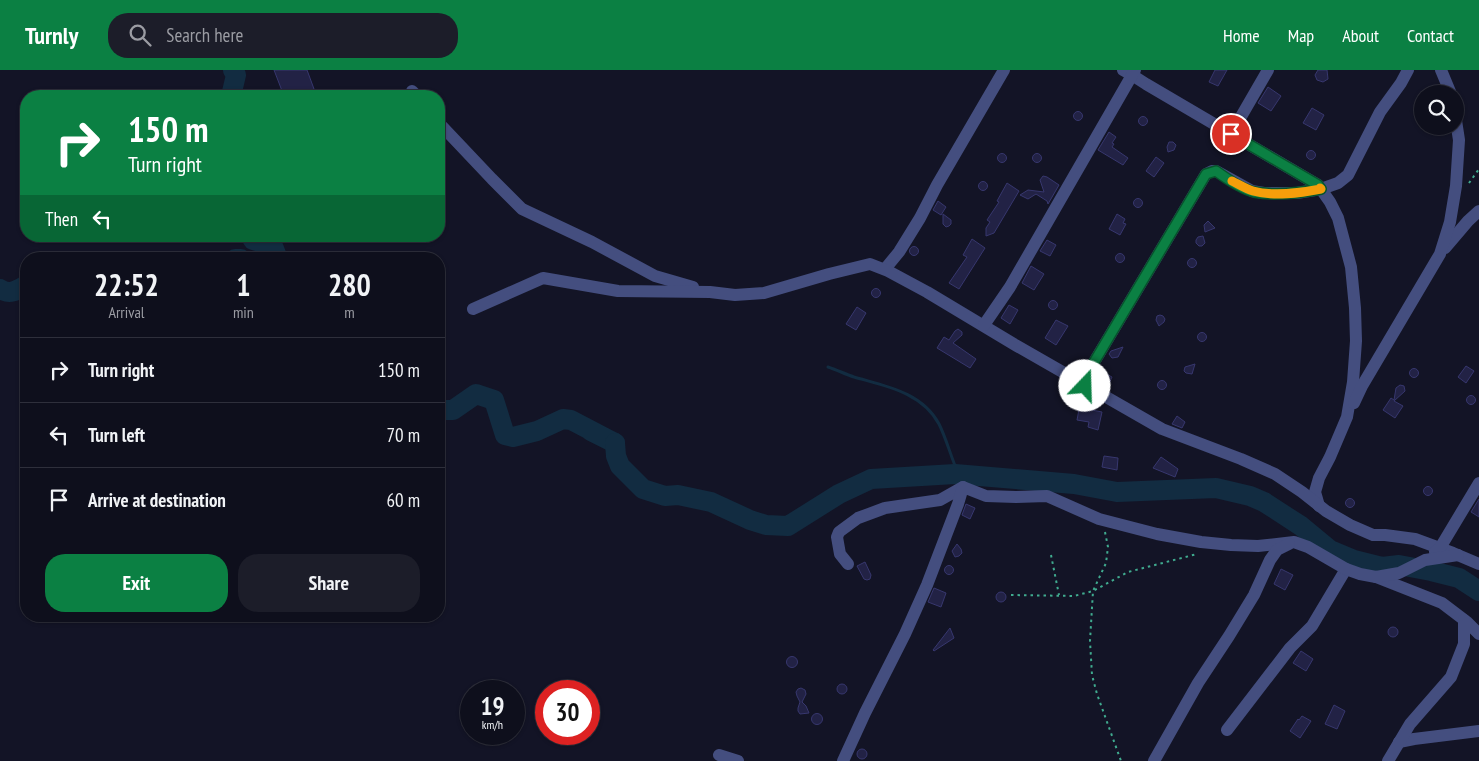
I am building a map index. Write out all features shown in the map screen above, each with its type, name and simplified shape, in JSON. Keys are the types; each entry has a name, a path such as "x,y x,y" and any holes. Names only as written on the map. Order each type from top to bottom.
{"street":[{"path":"885,270 920,218 937,185 1004,70"},
{"path":"1231,134 1268,70"},
{"path":"1085,386 1090,369 1206,174 1216,171 1252,191 1264,193 1297,193 1321,189 1338,183 1348,175 1380,112 1408,70"},
{"path":"1441,70 1447,85"},
{"path":"984,325 1010,286 1130,72 1146,84 1318,185 1330,202 1340,226 1351,267 1356,308 1353,382 1347,418"},
{"path":"445,129 522,209 592,242 655,276 710,292"},
{"path":"1440,254 1450,222 1456,186 1458,135"},
{"path":"1319,506 1315,492 1319,478 1362,386 1440,254 1479,211"},
{"path":"472,309 543,278 618,291 764,293 870,264 927,292 1085,386 1162,428 1241,458 1275,474 1326,511 1350,525 1374,535 1414,539 1479,564"},
{"path":"1376,577 1399,573 1425,560 1440,548 1479,483"},
{"path":"963,487 986,496 1047,496 1100,519 1157,534 1231,545 1258,546 1294,542 1308,547 1346,569 1376,577 1442,604 1479,634"},
{"path":"848,564 840,554 837,537 839,532 858,518 885,508 940,500 963,487"},
{"path":"843,761 905,634 927,584 963,487"},
{"path":"1154,761 1198,683 1254,595 1270,560 1277,550 1294,542"},
{"path":"1425,560 1458,555"},
{"path":"1227,730 1290,648 1312,626 1346,569"},
{"path":"1388,761 1410,724 1451,677 1464,644 1464,620"},
{"path":"1399,742 1479,731"},
{"path":"719,755 738,761"}],"path":[{"path":"1469,183 1479,169"},
{"path":"1100,519 1105,530 1108,547 1106,563 1093,591 1090,642 1092,675 1121,761"},
{"path":"1011,595 1074,596 1093,591 1128,572 1203,552"},
{"path":"1051,555 1059,596"}],"building":[{"path":"274,70 307,70 314,89 311,90 282,90"},
{"path":"1215,70 1227,70 1218,86 1209,82"},
{"path":"1318,70 1327,70 1328,79 1323,82 1317,80 1315,75"},
{"path":"1268,87 1281,96 1271,111 1258,103"},
{"path":"1312,108 1324,115 1316,130 1303,123"},
{"path":"1078,111 1083,116 1078,121 1073,116"},
{"path":"1143,116 1148,121 1143,126 1138,121"},
{"path":"1109,132 1116,137 1112,147 1128,158 1123,165 1098,150"},
{"path":"1169,142 1173,142 1176,145 1174,150 1168,152 1167,147"},
{"path":"1311,150 1316,155 1311,160 1306,155"},
{"path":"1002,153 1007,158 1002,163 997,158"},
{"path":"1037,153 1042,158 1037,163 1032,158"},
{"path":"1156,157 1164,163 1154,177 1146,171"},
{"path":"1043,176 1059,185 1048,204 1047,201 1036,194 1028,199 1020,195 1028,190 1044,192 1040,180"},
{"path":"983,181 988,186 983,191 978,186"},
{"path":"1007,183 1019,191 994,233 986,236 986,228 990,222 987,220 999,202 997,201"},
{"path":"1138,198 1143,203 1138,208 1133,203"},
{"path":"938,201 946,207 941,215 933,210"},
{"path":"943,214 951,220 949,226 946,227 943,224"},
{"path":"1117,214 1125,219 1123,223 1126,224 1120,235 1109,229"},
{"path":"1208,221 1215,228 1205,232 1204,225"},
{"path":"1203,236 1205,243 1199,246 1196,240 1198,237"},
{"path":"972,239 985,248 959,289 949,283 967,257 963,255"},
{"path":"1047,240 1056,245 1050,256 1040,251"},
{"path":"914,247 918,251 914,255 910,251"},
{"path":"1120,253 1125,258 1120,263 1115,258"},
{"path":"1192,258 1197,263 1192,268 1187,263"},
{"path":"1031,266 1044,274 1034,290 1022,283"},
{"path":"876,288 881,293 876,298 871,293"},
{"path":"1053,300 1058,305 1053,310 1048,305"},
{"path":"1009,305 1018,310 1010,324 1001,318"},
{"path":"857,307 866,313 856,330 846,324"},
{"path":"1160,315 1165,319 1159,326 1156,320 1157,316"},
{"path":"1056,320 1068,326 1056,345 1045,338"},
{"path":"958,329 962,332 962,335 953,343 976,359 970,368 937,348 944,337 949,340"},
{"path":"1202,332 1207,337 1202,342 1197,337"},
{"path":"1123,347 1118,357 1112,358 1109,354 1111,351"},
{"path":"1195,364 1192,374 1184,371 1185,367"},
{"path":"1466,366 1474,371 1466,383 1458,377"},
{"path":"1414,368 1419,373 1414,378 1409,373"},
{"path":"1101,371 1112,377 1108,386 1096,380"},
{"path":"1162,380 1167,385 1162,390 1157,385"},
{"path":"1400,385 1404,386 1405,391 1394,401 1403,406 1395,418 1383,410 1391,398 1394,400 1396,388"},
{"path":"1471,395 1476,400 1471,405 1466,400"},
{"path":"1081,399 1094,402 1092,410 1102,412 1098,430 1088,427 1089,422 1077,420"},
{"path":"1177,416 1185,422 1182,428 1172,424"},
{"path":"1104,456 1118,458 1117,470 1102,467"},
{"path":"1161,457 1178,469 1175,477 1153,468"},
{"path":"1428,486 1433,491 1428,496 1423,491"},
{"path":"1350,498 1355,503 1350,508 1345,503"},
{"path":"1479,499 1479,517 1471,512"},
{"path":"966,504 975,508 970,519 962,515"},
{"path":"957,544 962,553 955,557 952,551"},
{"path":"865,562 871,575 870,579 867,580 864,579 857,566"},
{"path":"949,565 954,570 949,575 944,570"},
{"path":"1281,569 1293,575 1285,590 1274,584"},
{"path":"934,588 946,593 941,607 928,602"},
{"path":"999,592 1003,592 1006,597 1005,601 999,602 996,599 996,595"},
{"path":"1391,627 1395,627 1398,632 1397,636 1391,637 1388,634 1388,630"},
{"path":"950,628 954,638 934,651 933,650"},
{"path":"1301,651 1313,659 1306,671 1293,663"},
{"path":"792,656 798,662 792,668 786,662"},
{"path":"842,684 847,689 842,694 837,689"},
{"path":"801,688 805,690 806,694 802,702 809,713 800,714 798,711 800,702 796,692"},
{"path":"1334,705 1345,711 1337,729 1325,724"},
{"path":"815,714 819,714 822,719 821,723 815,724 812,721 812,717"},
{"path":"1302,716 1311,721 1300,738 1290,731"},
{"path":"862,749 867,754 862,759 857,754"}],"waterway":[{"path":"232,90 236,75 233,70"},
{"path":"260,242 273,246 275,252"},
{"path":"0,289 13,292 20,288"},
{"path":"828,367 854,377 890,387 913,397 923,404 939,424 959,475"},
{"path":"445,410 453,410 476,394 494,400 505,435 513,437 537,431 563,419 571,420 615,443 591,431"},
{"path":"615,443 616,456 620,466 643,489 665,496 678,495 711,502 750,520 766,525 788,526 839,494 871,479 955,474 1074,484 1117,492 1216,488 1250,496 1264,502 1301,526 1330,550 1354,560 1382,567 1399,565 1431,571 1459,578 1479,591"}],"slow traffic":[{"path":"1232,181 1252,191 1264,193 1297,193 1320,188"}],"route":[{"path":"1085,386 1090,369 1206,174 1216,171 1252,191 1264,193 1297,193 1321,189 1318,185 1284,164 1231,134"}]}
